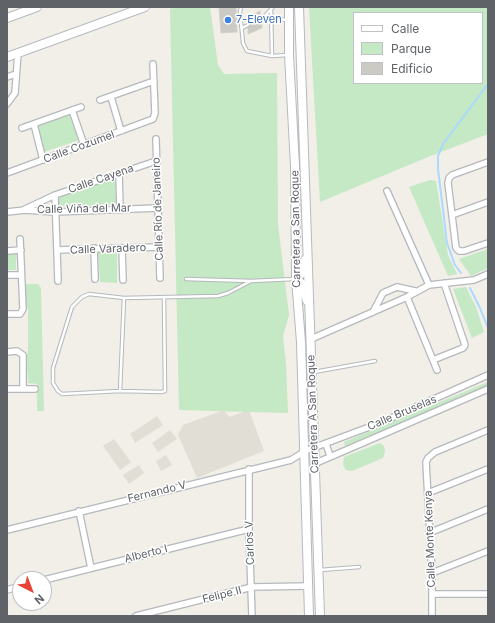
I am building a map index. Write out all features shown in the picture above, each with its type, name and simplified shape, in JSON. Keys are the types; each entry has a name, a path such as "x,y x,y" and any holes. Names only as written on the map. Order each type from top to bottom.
{"main road":[{"path":"7,18 22,10 35,7"},
{"path":"7,57 145,7"},
{"name":"Carretera a San Roque","path":"289,7 289,55 295,166 296,279 302,342 305,451"},
{"name":"Carretera a San Roque","path":"299,7 306,212"},
{"name":"Carretera A San Roque","path":"306,212 316,463 320,616"},
{"path":"308,252 302,273 296,279 301,283 310,304"},
{"name":"Carretera A San Roque","path":"305,451 309,616"}],"street":[{"path":"7,104 15,93 18,53"},
{"path":"100,100 154,81 153,64"},
{"path":"7,77 16,74"},
{"name":"Calle Cozumel","path":"7,171 43,160 150,120 155,113 154,81"},
{"path":"111,97 121,131"},
{"path":"22,128 81,106"},
{"path":"72,110 84,145"},
{"path":"34,124 43,160"},
{"name":"Calle Río de Janeiro","path":"156,139 160,278"},
{"name":"Calle Cayena","path":"24,210 55,196 156,161"},
{"path":"488,162 452,175 449,178 456,248 459,252 488,243"},
{"path":"119,173 120,209"},
{"path":"387,191 429,285"},
{"path":"55,196 58,281"},
{"path":"452,215 488,202"},
{"name":"Calle Viña del Mar","path":"8,213 24,210 55,212 158,208"},
{"path":"7,314 17,314 23,310 20,239"},
{"name":"Calle Varadero","path":"56,250 159,247"},
{"path":"94,248 95,279"},
{"path":"122,248 123,280"},
{"path":"7,250 21,250"},
{"path":"311,339 407,297 415,291 429,285 474,280 488,274"},
{"path":"7,275 21,275"},
{"path":"433,360 463,348 465,345 444,283"},
{"path":"373,312 383,293 397,287 415,291"},
{"path":"407,297 437,370"},
{"path":"7,352 17,352 23,355 23,389"},
{"name":"Calle Bruselas","path":"305,451 380,423 488,375"},
{"path":"7,389 35,389"},
{"name":"Calle Bruselas","path":"316,463 488,389"},
{"name":"Calle Monte Kenya","path":"432,616 432,573 426,462 435,452 488,430"},
{"path":"326,444 330,456"},
{"name":"Fernando V","path":"7,530 249,469 291,460 305,451"},
{"name":"Carlos V","path":"249,469 249,529 252,616"},
{"path":"428,494 488,470"},
{"path":"429,533 488,509"},
{"path":"79,511 92,568"},
{"name":"Alberto I","path":"52,578 249,529"},
{"path":"432,573 488,551"},
{"name":"Felipe II","path":"136,616 252,587 309,586"},
{"path":"432,594 488,594"}],"lane":[{"path":"241,7 240,12 244,47 247,51 272,56 289,55"},
{"path":"272,8 272,56"},
{"path":"272,8 262,19 289,20"},
{"path":"242,28 248,25"},
{"path":"186,279 251,281 296,279"},
{"path":"164,297 166,389 162,392 120,391 62,394 55,387 52,373 69,312 82,296 94,293 124,298 224,295 251,281"},
{"path":"120,391 124,298"},
{"path":"312,373 374,361"},
{"path":"318,570 359,567"}],"shaded area":[{"path":"224,410 229,417 249,410 264,451 197,478 178,435 183,425"},
{"path":"157,416 163,425 135,443 130,434"},
{"path":"170,430 177,439 158,452 152,443"},
{"path":"114,439 131,462 120,470 103,446"},
{"path":"166,455 172,465 161,471 156,461"},
{"path":"139,465 144,473 129,484 123,475"}],"green space":[{"path":"175,7 210,7 218,65 224,74 277,73 278,224 289,315 283,336 288,413 179,410 170,9"},
{"path":"309,7 488,7 488,134 320,202"},
{"path":"67,113 69,114 79,138 77,141 44,152 36,127 37,124"},
{"path":"115,176 116,202 114,205 60,206 58,199 61,196"},
{"path":"430,180 436,181 448,255 457,274 448,276 409,187"},
{"path":"100,249 117,249 117,283 100,282 98,252"},
{"path":"488,249 488,268 471,276 459,259"},
{"path":"7,252 16,254 15,270 7,270"},
{"path":"25,284 38,284 41,288 44,411 37,411 37,384 28,383 26,355 28,354 28,308 25,305"},
{"path":"466,287 476,307 484,332 472,338 453,289"},
{"path":"488,382 488,386 345,446 344,442"},
{"path":"380,443 384,446 385,451 383,458 352,471 346,470 343,465 344,457"}],"building":[{"name":"7-Eleven","path":"219,7 236,7 237,32 221,33"},
{"path":"260,11 262,28 248,34 248,17"}],"waterway":[{"path":"461,273 455,265 447,243 438,169 438,156 443,144 488,84"},
{"path":"470,288 488,328"}],"place":[{"name":"7-Eleven","path":"228,20"}]}
